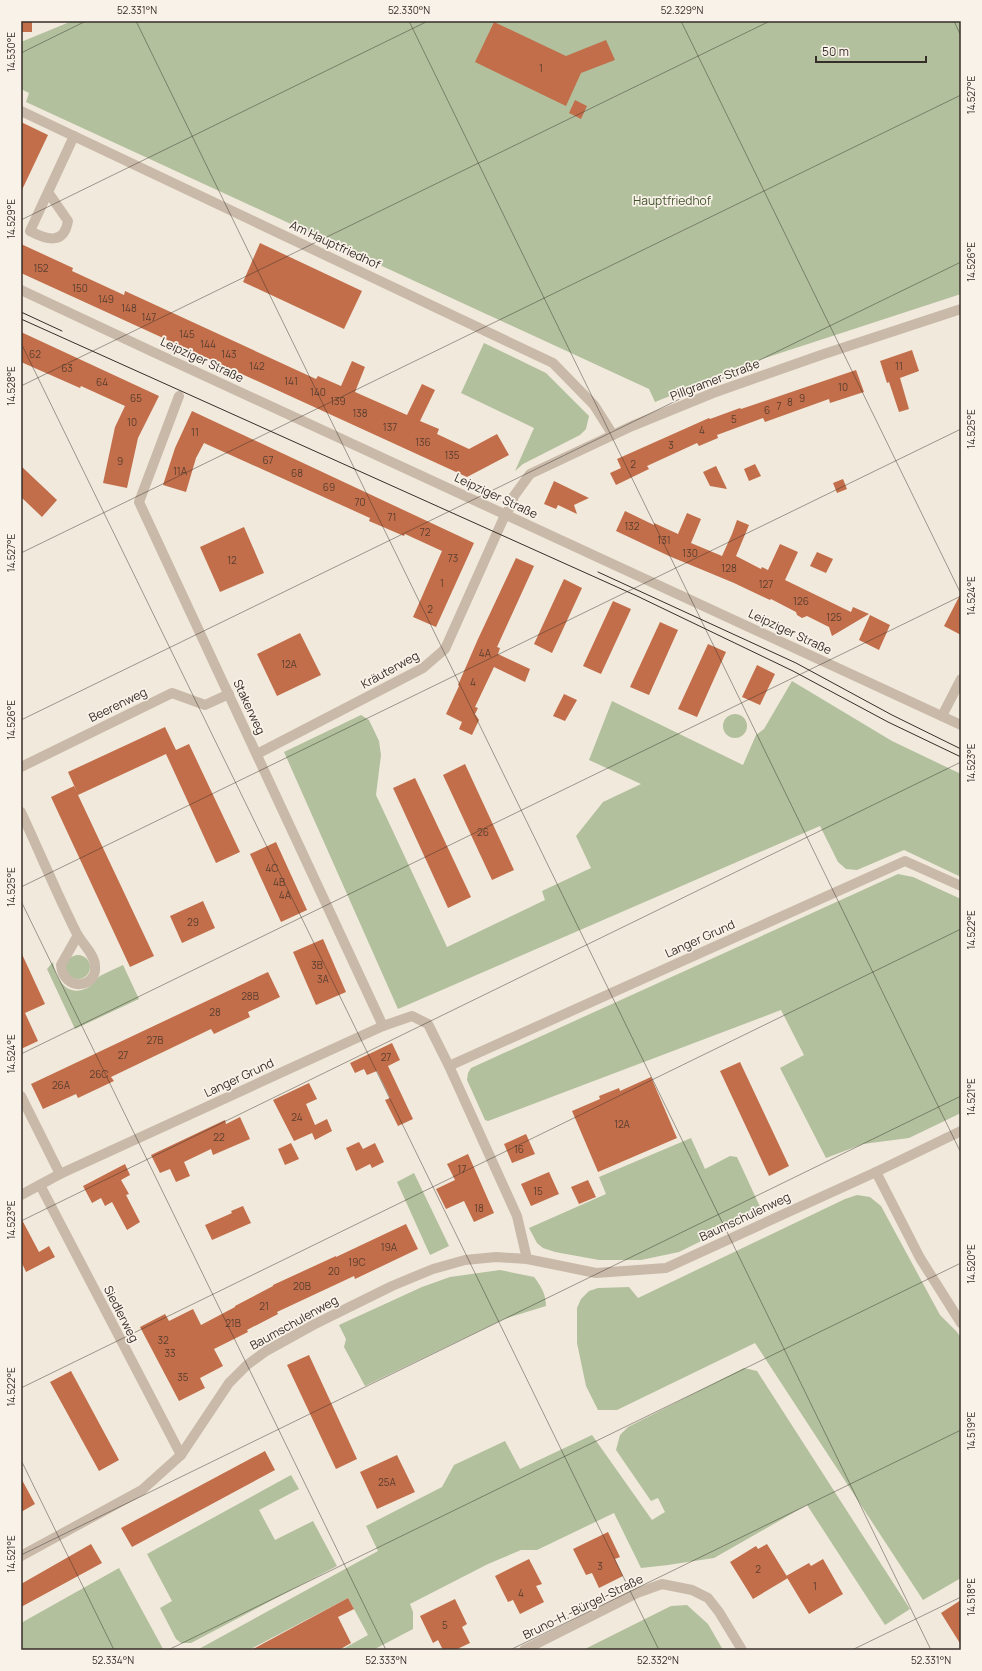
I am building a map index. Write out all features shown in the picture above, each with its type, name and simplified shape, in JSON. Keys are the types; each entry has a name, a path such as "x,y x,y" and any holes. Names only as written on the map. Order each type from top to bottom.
{"street":[{"name":"Am Hauptfriedhof","path":"21,111 553,363 594,405 613,435"},
{"path":"48,192 68,221 67,229 62,235 54,239 43,238 30,232 48,192 74,136"},
{"name":"Leipziger Straße","path":"21,290 961,725"},
{"name":"Pillgramer Straße","path":"506,514 511,506 514,496 530,474 632,426 713,393 821,355 961,309"},
{"name":"Stakerweg","path":"179,396 140,502 383,1026"},
{"name":"Kräuterweg","path":"257,754 423,668 445,650 506,514"},
{"path":"942,716 961,679"},
{"name":"Beerenweg","path":"21,767 172,693 205,705 229,694"},
{"path":"21,812 78,935 94,961 94,974 91,978 79,984 71,983 66,980 63,975 61,965 78,935"},
{"name":"Langer Grund","path":"448,1066 905,861 961,886"},
{"name":"Langer Grund","path":"21,1195 60,1174 383,1026 412,1016 428,1024 448,1066 517,1216 527,1259"},
{"path":"21,1096 60,1174"},
{"name":"Baumschulenweg","path":"21,1556 142,1490 180,1455 230,1383 247,1365 266,1351 313,1325 392,1286 433,1269 465,1260 496,1257 527,1259 596,1273 666,1268 876,1172 961,1131"},
{"path":"876,1172 920,1258 961,1323"},
{"name":"Siedlerweg","path":"40,1185 180,1455"},
{"name":"Bruno-H.-Bürgel-Straße","path":"524,1650 637,1593 662,1584 692,1590 708,1598 720,1612 742,1650"}],"green space":[{"name":"Hauptfriedhof","path":"72,21 961,21 961,294 762,359 655,402 649,389 26,102 29,93 21,89 21,42"},
{"path":"484,343 546,373 589,416 586,429 580,435 523,464 515,471 534,428 461,393"},
{"path":"792,681 892,741 961,774 961,877 904,850 857,870 846,869 838,862 820,826 398,1009 284,752 361,715 369,720 379,741 381,755 376,795 447,947 545,900 542,891 591,868 576,836 603,802 641,784 589,760 612,701 743,765 756,735 764,729"},
{"path":"735,714 743,718 747,726 743,734 735,738 727,734 723,726 727,718"},
{"path":"898,874 913,877 961,899 961,1113 909,1138 863,1144 826,1158 780,1068 804,1055 781,1010 488,1121 485,1120 467,1080 468,1073 471,1068"},
{"path":"78,955 87,958 90,967 87,976 78,979 69,976 66,967 69,958"},
{"path":"53,962 60,981 64,986 75,991 89,987 100,976 123,965 139,999 75,1029 47,969"},
{"path":"691,1138 705,1169 730,1156 737,1157 762,1211 679,1252 641,1260 599,1260 555,1252 543,1248 537,1243 529,1228 606,1194 599,1177"},
{"path":"414,1173 449,1246 430,1255 397,1182"},
{"path":"857,1195 870,1197 881,1206 940,1315 961,1338 961,1578 923,1600 755,1343 617,1410 598,1410 586,1386 577,1343 577,1308 581,1299 589,1291 598,1288 629,1287 638,1298 845,1199"},
{"path":"500,1270 534,1277 543,1290 546,1306 504,1319 365,1386 344,1347 346,1339 339,1325 422,1287 450,1277"},
{"path":"744,1368 757,1371 910,1609 885,1625 807,1505 714,1558 641,1568 614,1513 537,1550 521,1550 488,1564 410,1604 413,1612 413,1629 373,1650 341,1650 368,1635 348,1598 249,1650 197,1650 378,1551 366,1526 442,1487 454,1465 505,1441 520,1469 592,1435 652,1520 665,1512 658,1498 651,1501 616,1450 620,1435 628,1427"},
{"path":"291,1475 299,1489 259,1510 275,1540 313,1521 337,1566 191,1643 181,1643 176,1639 160,1608 172,1601 147,1554"},
{"path":"119,1568 163,1650 21,1650 21,1623"},
{"path":"687,1605 708,1624 723,1650 583,1650 671,1606"}],"building":[{"path":"25,21 32,21 32,32 21,32 21,23"},
{"path":"494,22 566,56 606,40 615,60 581,73 566,106 475,62"},
{"path":"575,100 587,106 581,119 569,113"},
{"path":"21,122 48,135 21,192"},
{"path":"260,243 362,291 344,329 243,282"},
{"path":"21,244 73,268 72,271 124,295 125,291 316,379 318,376 341,386 352,361 365,367 355,392 407,415 422,384 435,390 420,421 439,429 437,434 469,449 497,434 509,455 467,477 21,273"},
{"path":"21,332 159,396 138,438 127,488 103,483 115,427 125,406 81,386 80,388 21,362"},
{"path":"912,350 919,371 900,378 909,409 899,412 880,361"},
{"path":"856,370 864,392 830,403 829,399 765,422 763,418 717,435 718,438 699,446 697,443 647,466 649,469 616,485 610,473 621,468 617,459 709,418 710,419 740,408 741,409"},
{"path":"192,411 474,543 436,627 413,617 442,551 405,534 404,536 369,521 370,518 204,443 196,458 186,492 163,485 175,448"},
{"path":"755,464 761,476 749,481 744,469"},
{"path":"21,466 57,500 42,517 21,497"},
{"path":"716,466 727,489 710,486 703,472"},
{"path":"843,479 847,489 837,493 833,483"},
{"path":"554,481 589,498 574,505 577,514 558,505 556,509 544,504"},
{"path":"625,511 654,525 654,523 678,534 687,513 701,519 691,543 722,556 737,520 749,525 736,556 761,569 762,567 768,570 780,544 798,552 785,580 851,612 853,607 869,614 832,636 829,627 807,616 802,618 797,615 796,612 771,599 770,600 734,583 669,556 616,531"},
{"path":"244,527 264,573 220,592 200,547"},
{"path":"817,552 833,559 826,573 810,566"},
{"path":"516,558 534,566 497,647 500,648 498,654 530,669 525,682 494,667 475,707 478,708 475,714 479,720 472,735 459,729 462,722 446,714 478,639"},
{"path":"564,579 582,588 552,653 534,644"},
{"path":"961,593 961,635 944,626"},
{"path":"613,601 631,609 601,674 583,666"},
{"path":"870,615 890,625 879,650 859,640"},
{"path":"660,622 678,630 649,695 630,687"},
{"path":"300,633 321,675 277,696 257,654"},
{"path":"708,644 726,652 697,717 678,709"},
{"path":"757,665 775,674 760,705 742,697"},
{"path":"564,694 577,700 565,721 553,716"},
{"path":"165,727 176,750 189,744 240,852 216,863 166,754 78,795 154,956 130,967 51,797 74,786 77,792 68,772"},
{"path":"465,764 514,870 492,880 443,775"},
{"path":"415,778 471,897 448,908 393,788"},
{"path":"276,842 307,910 281,922 250,854"},
{"path":"203,901 215,928 182,943 170,916"},
{"path":"323,939 346,992 316,1005 293,952"},
{"path":"21,952 45,1004 25,1013 38,1041 21,1049"},
{"path":"268,972 280,997 248,1012 250,1017 214,1034 211,1029 111,1077 114,1081 78,1098 76,1094 43,1109 31,1084"},
{"path":"392,1043 400,1060 388,1066 413,1119 398,1126 385,1100 390,1098 377,1071 367,1075 364,1069 355,1073 350,1063"},
{"path":"740,1062 789,1166 769,1176 720,1071"},
{"path":"651,1077 677,1138 598,1172 572,1111 600,1099 599,1096 619,1088 620,1091"},
{"path":"309,1083 317,1099 306,1104 315,1125 327,1119 332,1131 315,1140 312,1133 294,1141 273,1100"},
{"path":"240,1117 250,1139 213,1155 211,1149 184,1162 190,1176 176,1182 170,1169 160,1173 151,1155 225,1120 226,1124"},
{"path":"526,1134 535,1154 512,1163 504,1144"},
{"path":"359,1142 363,1149 375,1143 384,1162 372,1168 370,1164 356,1171 346,1148"},
{"path":"291,1143 299,1159 285,1165 278,1149"},
{"path":"468,1154 494,1213 474,1222 464,1201 446,1209 436,1189 455,1180 447,1164"},
{"path":"125,1164 130,1175 121,1180 129,1194 126,1195 140,1222 127,1230 112,1202 105,1206 101,1198 92,1203 83,1186"},
{"path":"549,1172 559,1194 531,1206 521,1184"},
{"path":"588,1180 596,1197 579,1204 571,1187"},
{"path":"243,1206 251,1223 212,1240 205,1225 232,1213 231,1211"},
{"path":"21,1218 39,1252 49,1246 55,1257 26,1272 21,1261"},
{"path":"406,1224 418,1249 355,1279 354,1276 277,1312 278,1314 247,1330 248,1332 214,1349 223,1366 200,1378 205,1388 179,1401 140,1327 165,1314 169,1321 193,1309 201,1325 273,1285"},
{"path":"309,1355 357,1459 336,1469 287,1365"},
{"path":"71,1371 119,1460 99,1471 50,1382"},
{"path":"265,1451 275,1470 132,1547 121,1528"},
{"path":"397,1455 415,1492 377,1509 360,1472"},
{"path":"21,1478 35,1504 21,1512"},
{"path":"608,1532 620,1557 615,1559 623,1576 599,1588 592,1573 586,1575 573,1549"},
{"path":"91,1544 102,1563 21,1607 21,1584"},
{"path":"767,1544 788,1578 753,1599 730,1562 756,1546 758,1549"},
{"path":"529,1559 542,1584 536,1586 544,1602 520,1614 513,1600 508,1602 495,1576"},
{"path":"823,1559 843,1594 809,1614 786,1576 809,1563 811,1566"},
{"path":"348,1598 354,1609 338,1617 351,1643 339,1650 251,1650"},
{"path":"455,1599 467,1624 462,1627 470,1643 455,1650 443,1650 438,1640 433,1643 420,1616"},
{"path":"961,1600 961,1645 941,1613"}],"tram line":[{"path":"21,312 62,331"},
{"path":"21,319 637,596 793,671 888,722 961,757"},
{"path":"598,572 796,663 892,715 961,749"}]}
